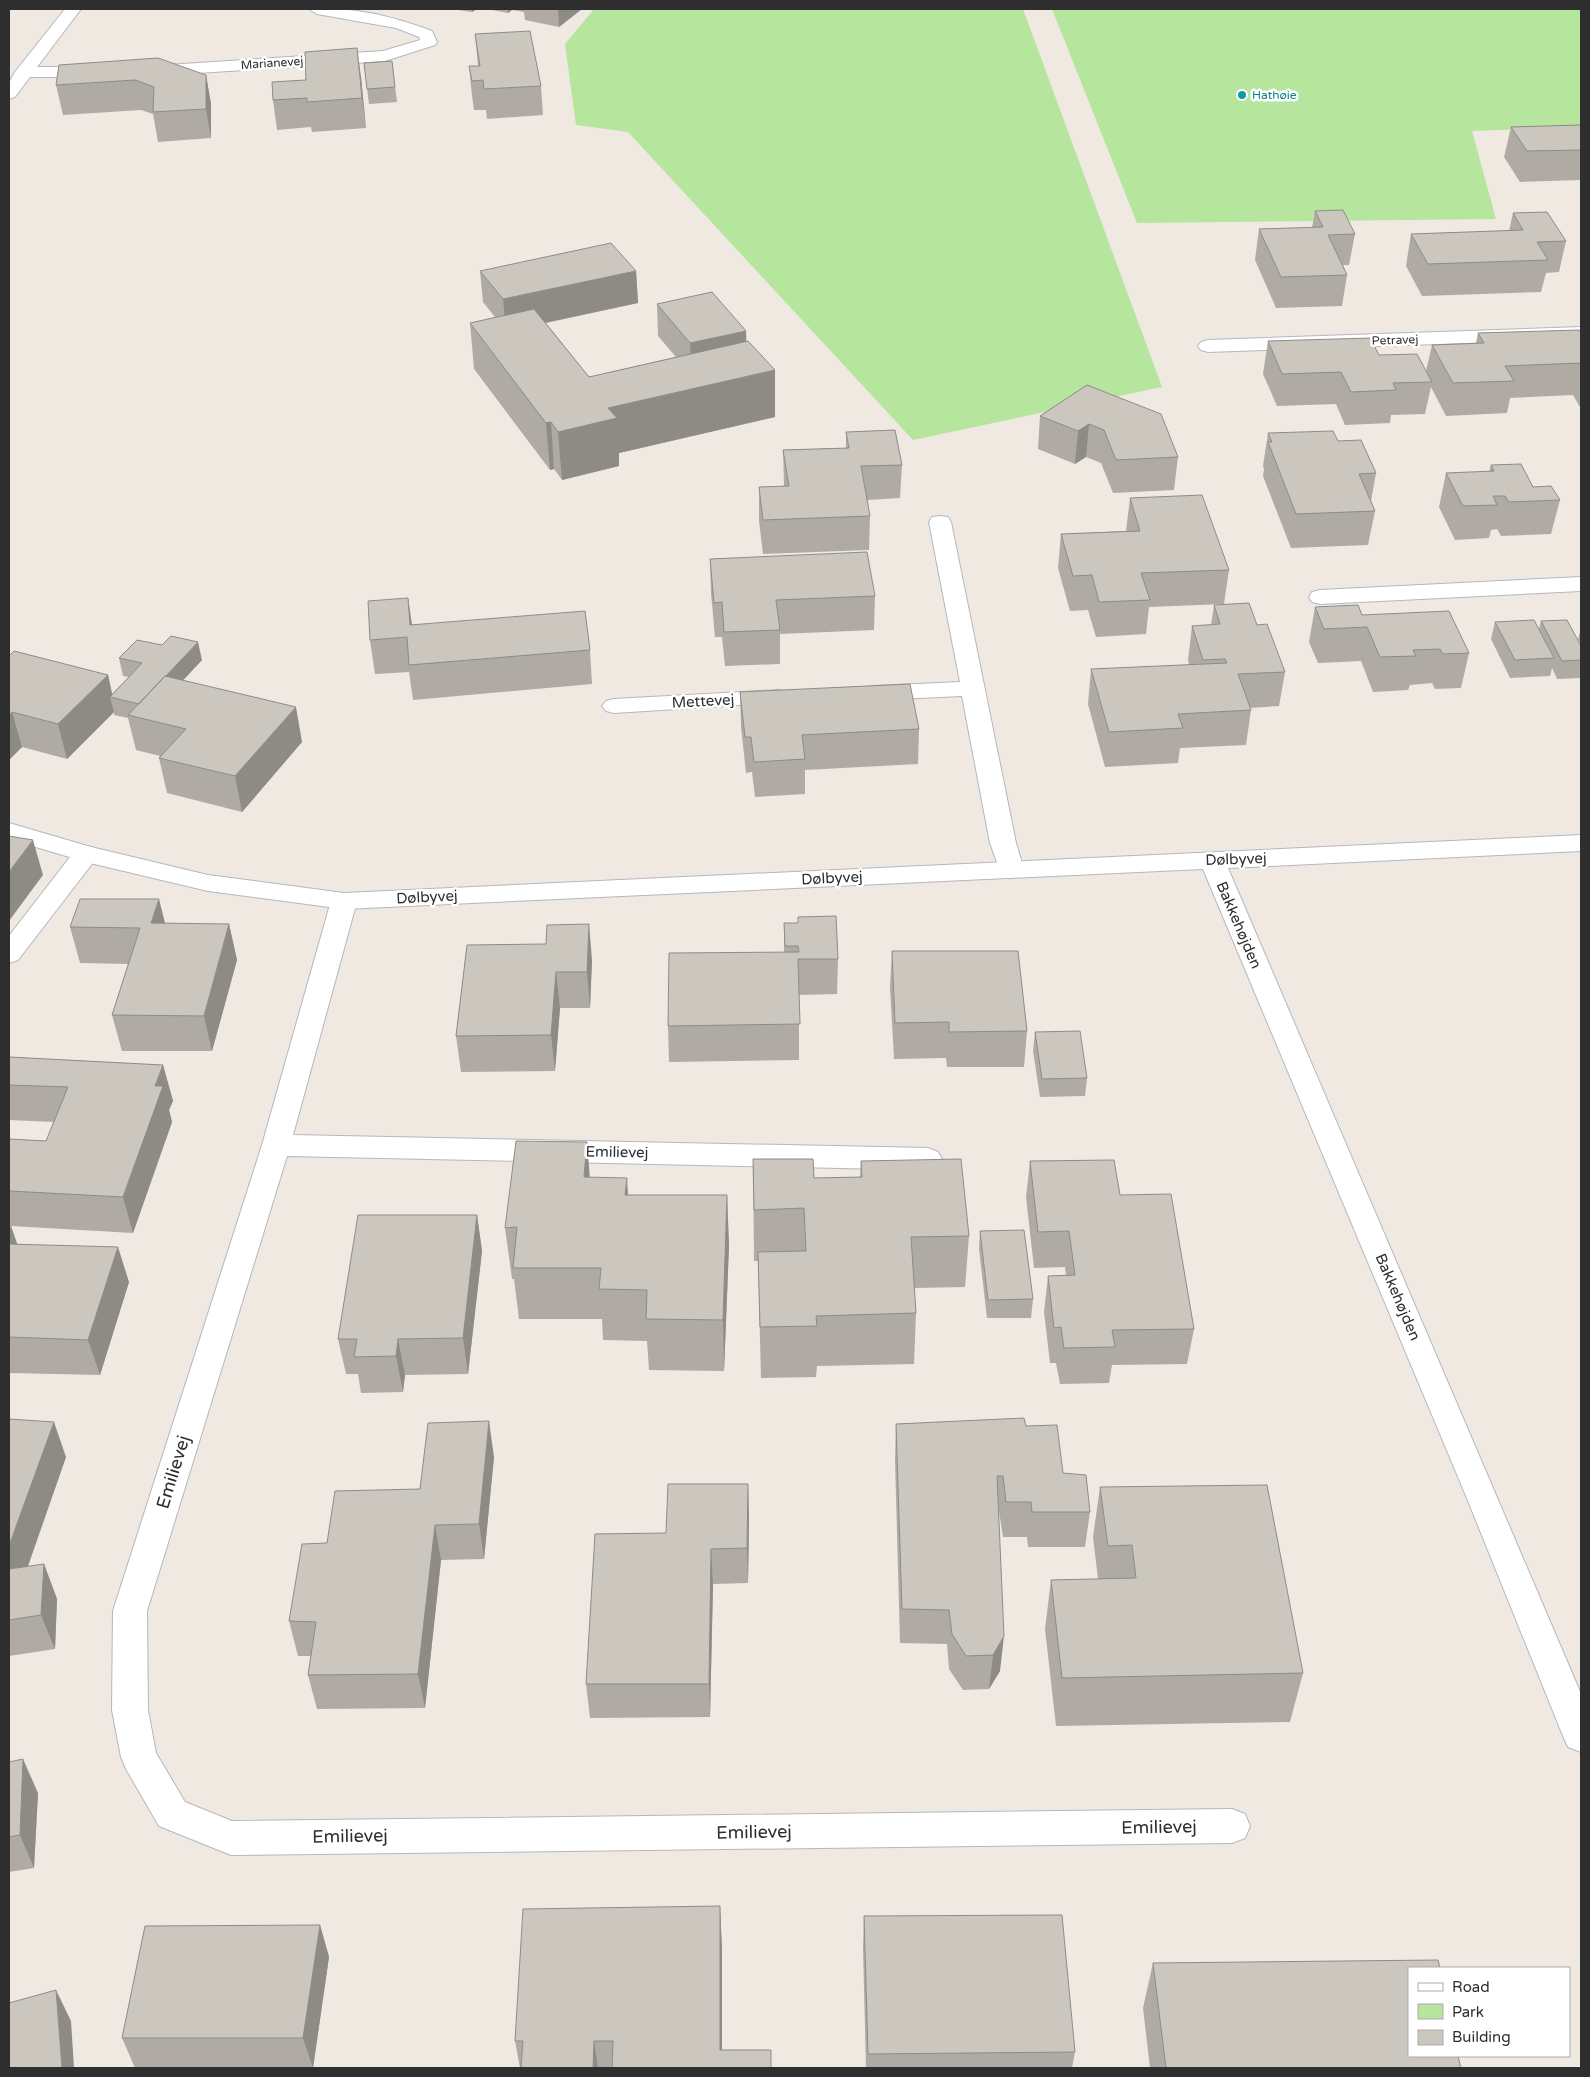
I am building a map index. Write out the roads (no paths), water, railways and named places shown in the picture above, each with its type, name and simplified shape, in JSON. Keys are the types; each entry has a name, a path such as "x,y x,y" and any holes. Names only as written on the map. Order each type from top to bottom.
{"street":[{"path":"9,94 23,72 73,9"},
{"name":"Marianevej","path":"137,72 385,56 429,42 426,34 400,24 317,9"},
{"path":"23,72 109,72"},
{"name":"Petravej","path":"1208,346 1581,333"},
{"path":"940,522 1003,843 1011,870"},
{"path":"1320,597 1581,584"},
{"path":"853,694 972,688"},
{"name":"Mettevej","path":"614,706 803,696"},
{"name":"Dølbyvej","path":"9,831 86,854 208,883 344,901 1581,843"},
{"path":"9,954 86,854"},
{"name":"Bakkehøjden","path":"1212,860 1479,1487 1581,1736"},
{"name":"Emilievej","path":"344,901 276,1145 130,1611 130,1710 139,1757 172,1814 231,1838 1232,1826"},
{"name":"Emilievej","path":"276,1145 928,1159"}],"place":[{"name":"Hathøie","path":"1242,95"}]}
